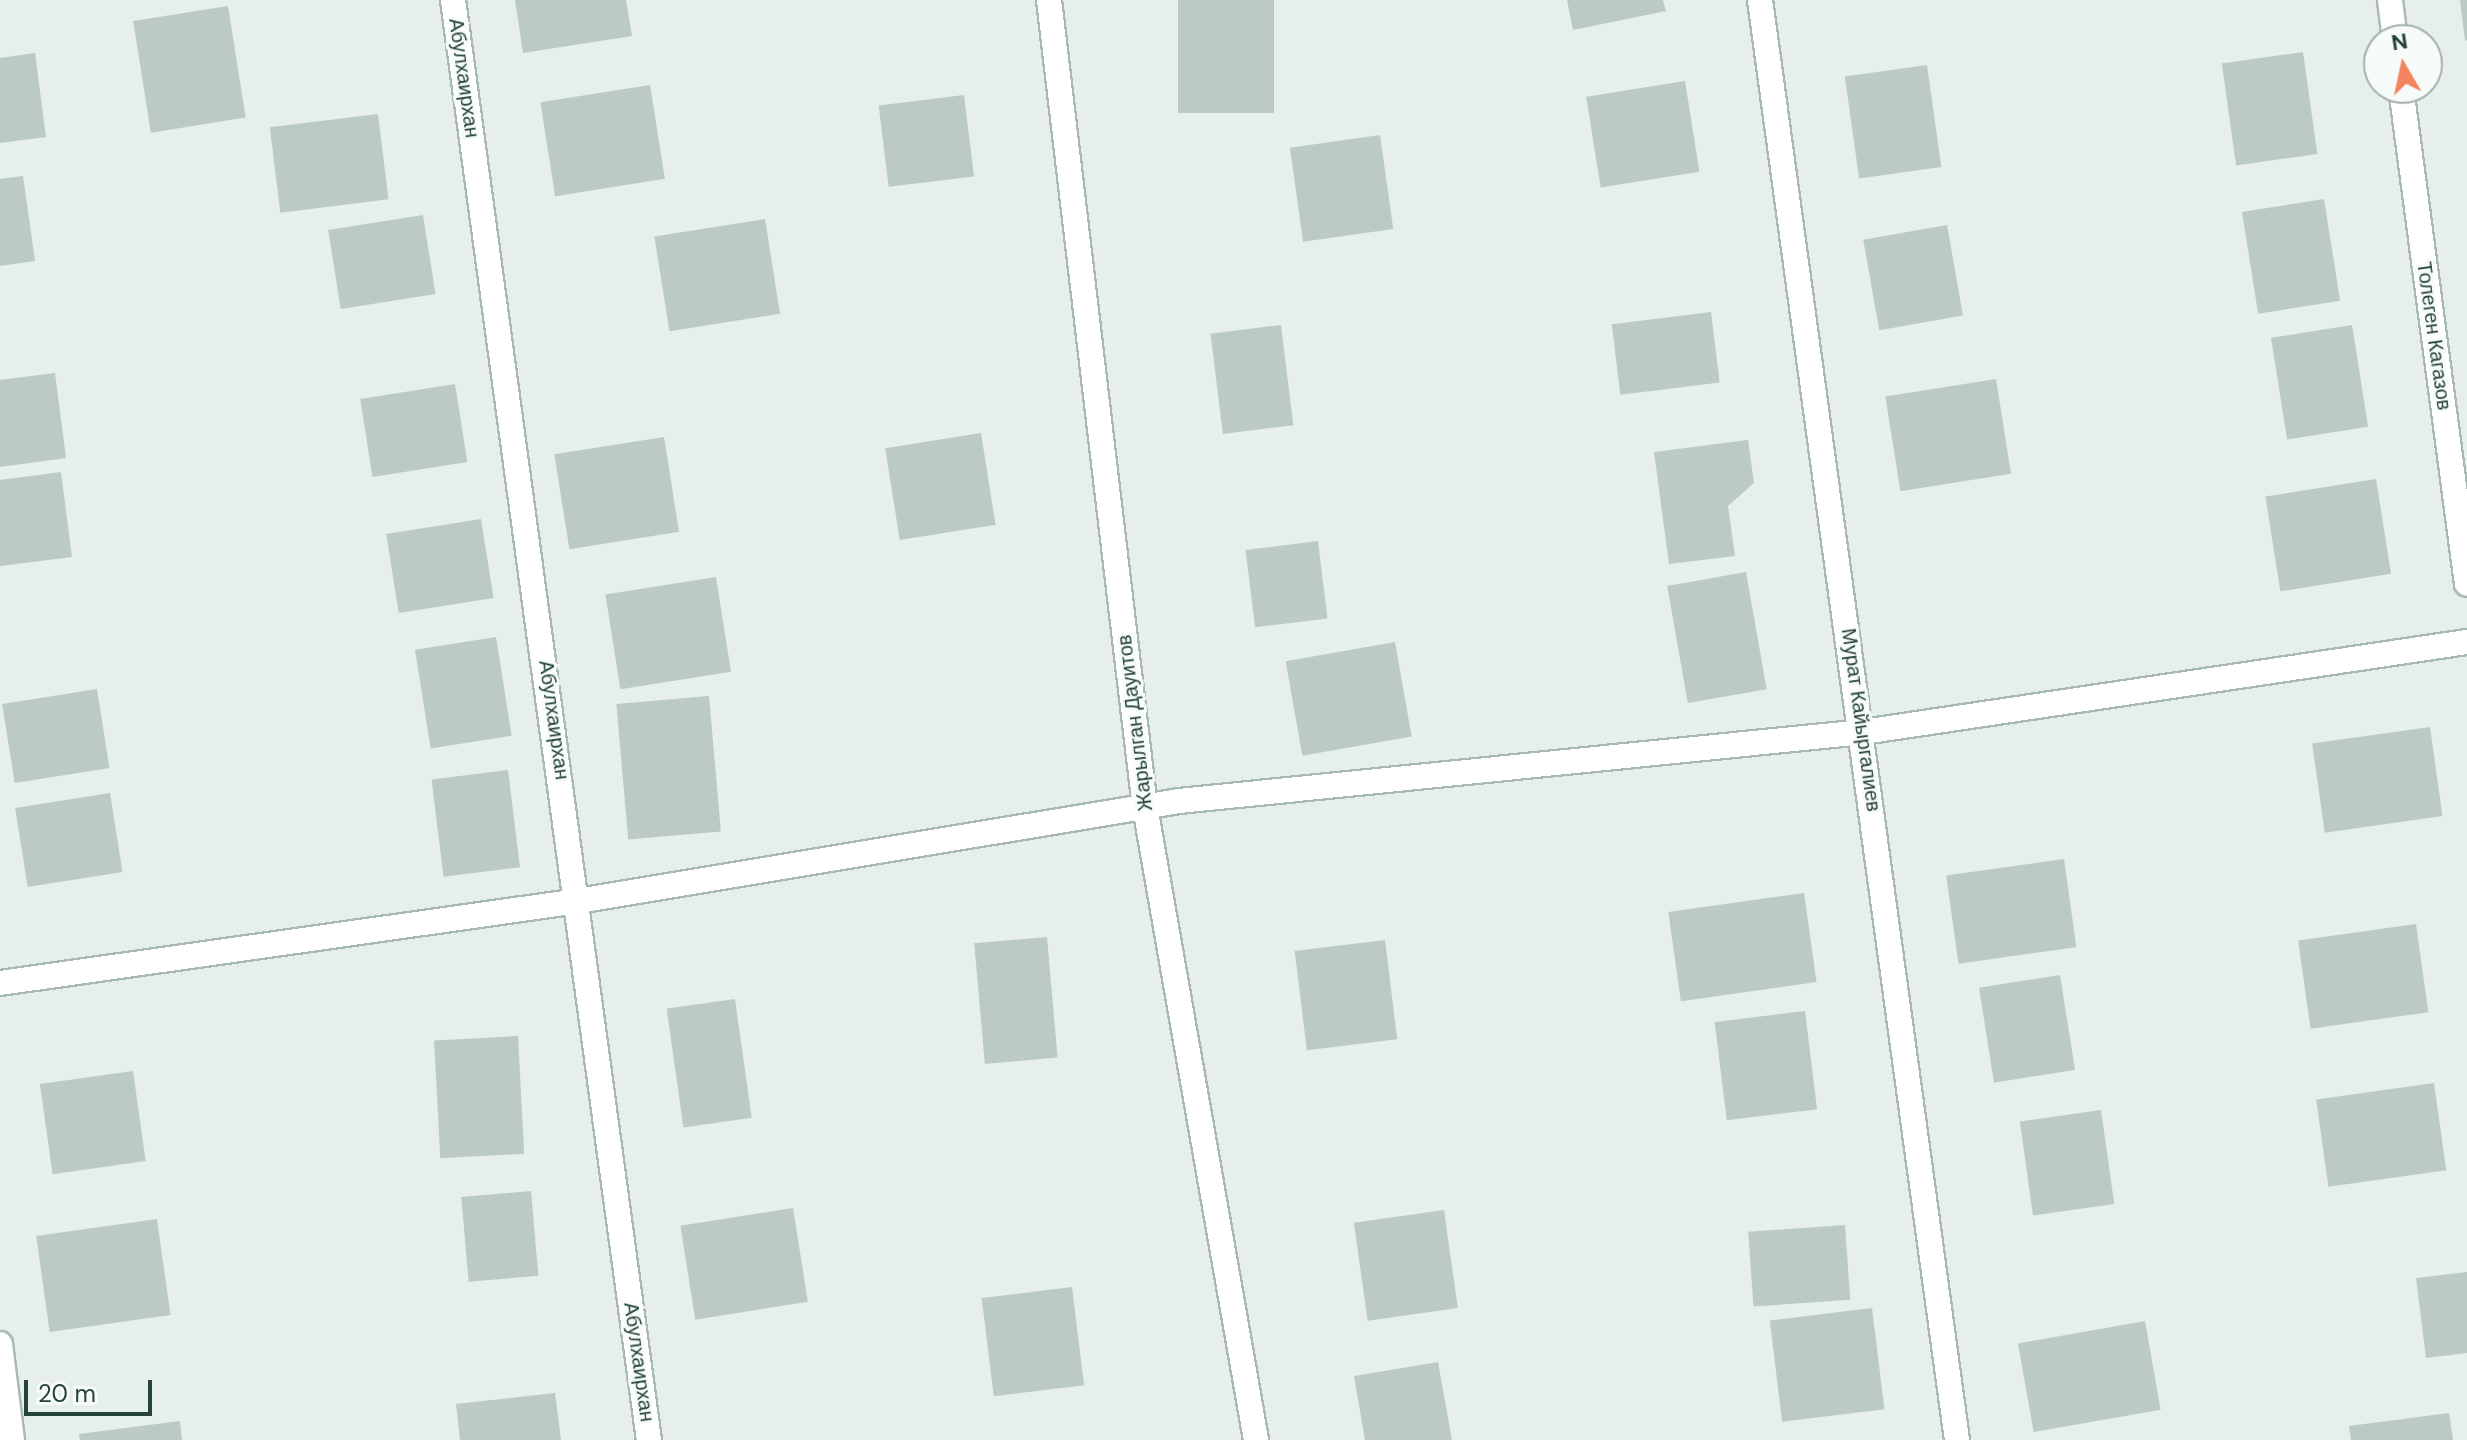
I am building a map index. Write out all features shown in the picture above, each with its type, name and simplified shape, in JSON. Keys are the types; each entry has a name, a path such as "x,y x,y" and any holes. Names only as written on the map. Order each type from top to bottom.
{"street":[{"name":"Абулхаирхан","path":"453,0 649,1440"},
{"name":"Жарылган Дауитов","path":"1049,0 1145,807 1256,1440"},
{"name":"Мурат Кайыргалиев","path":"1760,0 1863,732 1957,1440"},
{"path":"2390,0 2393,24"},
{"name":"Толеген Кагазов","path":"2403,104 2467,584"},
{"path":"0,983 578,901 1145,807 1863,732 2467,642"},
{"path":"0,1344 12,1440"}],"building":[{"path":"515,0 626,0 632,36 523,53"},
{"path":"1178,0 1274,0 1274,113 1178,113"},
{"path":"1567,0 1663,0 1666,11 1573,30"},
{"path":"2460,0 2467,0 2465,41"},
{"path":"228,6 246,118 151,133 133,21"},
{"path":"2303,52 2317,154 2236,165 2222,63"},
{"path":"35,53 46,137 0,143 0,58"},
{"path":"1927,65 1941,167 1859,179 1845,77"},
{"path":"1685,81 1699,172 1601,188 1586,97"},
{"path":"650,85 665,179 555,196 540,102"},
{"path":"964,95 974,176 889,187 879,105"},
{"path":"378,114 388,199 280,213 270,127"},
{"path":"1380,135 1393,229 1303,242 1290,148"},
{"path":"23,176 35,261 0,266 0,179"},
{"path":"2324,199 2340,301 2258,314 2242,212"},
{"path":"423,215 436,294 341,309 328,230"},
{"path":"765,219 780,314 669,331 654,237"},
{"path":"1947,225 1963,316 1879,330 1863,240"},
{"path":"1711,312 1720,382 1620,395 1612,324"},
{"path":"1281,325 1293,425 1223,434 1211,334"},
{"path":"2352,325 2368,427 2287,440 2271,338"},
{"path":"55,373 66,458 0,467 0,380"},
{"path":"1996,379 2011,474 1900,491 1885,397"},
{"path":"455,384 467,462 373,477 360,399"},
{"path":"981,433 996,525 900,540 885,448"},
{"path":"664,437 679,532 569,549 554,454"},
{"path":"1748,440 1754,483 1728,506 1735,556 1669,564 1654,452"},
{"path":"61,472 72,557 0,566 0,480"},
{"path":"2376,479 2391,574 2280,591 2265,497"},
{"path":"481,519 494,598 399,613 386,534"},
{"path":"1318,541 1328,618 1255,627 1246,550"},
{"path":"1746,572 1767,689 1688,703 1667,586"},
{"path":"716,577 731,672 620,689 605,595"},
{"path":"496,637 512,736 431,749 415,650"},
{"path":"1395,642 1412,737 1302,756 1286,661"},
{"path":"97,689 110,768 15,783 2,704"},
{"path":"709,696 721,831 628,840 616,704"},
{"path":"2430,727 2443,816 2325,833 2312,744"},
{"path":"508,770 520,867 444,877 432,779"},
{"path":"110,793 123,872 28,887 15,808"},
{"path":"2064,859 2076,947 1959,964 1946,876"},
{"path":"1804,893 1817,982 1681,1001 1668,912"},
{"path":"2416,924 2428,1012 2311,1029 2298,941"},
{"path":"1047,937 1058,1058 985,1064 974,943"},
{"path":"1385,940 1397,1039 1307,1050 1295,951"},
{"path":"2060,975 2075,1070 1994,1083 1979,988"},
{"path":"735,999 752,1118 683,1127 667,1009"},
{"path":"1805,1011 1817,1109 1727,1120 1715,1022"},
{"path":"518,1036 524,1154 440,1158 434,1040"},
{"path":"133,1071 146,1161 53,1174 40,1084"},
{"path":"2434,1083 2446,1170 2328,1187 2316,1100"},
{"path":"2101,1110 2114,1204 2033,1215 2020,1121"},
{"path":"531,1191 538,1276 469,1282 461,1197"},
{"path":"793,1208 808,1302 695,1320 680,1226"},
{"path":"1444,1210 1458,1308 1368,1321 1354,1223"},
{"path":"157,1219 170,1315 50,1332 36,1236"},
{"path":"1845,1225 1850,1300 1753,1307 1748,1232"},
{"path":"2467,1272 2467,1353 2426,1358 2416,1278"},
{"path":"1072,1287 1084,1385 994,1396 982,1298"},
{"path":"1872,1308 1884,1409 1782,1422 1770,1321"},
{"path":"2145,1321 2161,1410 2034,1432 2018,1343"},
{"path":"1438,1362 1452,1440 1365,1440 1354,1376"},
{"path":"555,1393 561,1440 460,1440 456,1404"},
{"path":"2449,1413 2453,1440 2351,1440 2349,1426"},
{"path":"180,1421 182,1440 80,1440 79,1434"}]}
